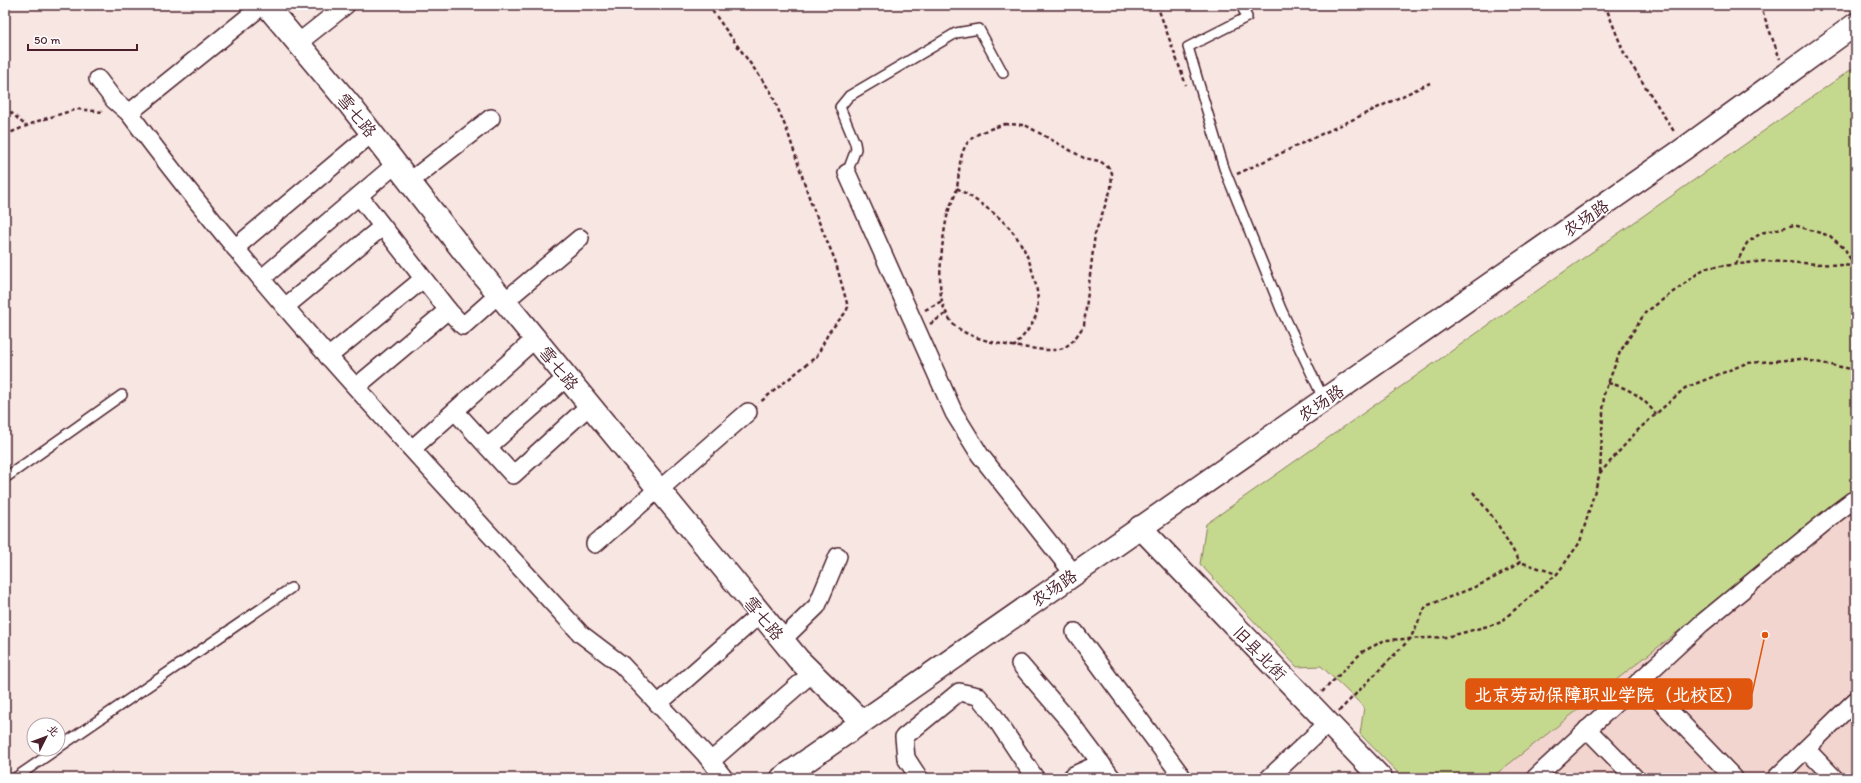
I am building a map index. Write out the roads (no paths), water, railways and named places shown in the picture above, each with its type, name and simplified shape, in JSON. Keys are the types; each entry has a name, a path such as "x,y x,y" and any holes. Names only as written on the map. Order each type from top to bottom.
{"street":[{"name":"雪七路","path":"264,5 298,43 372,133 409,182 535,339 760,614 812,673 862,722"},
{"path":"129,113 264,5"},
{"path":"298,43 346,5"},
{"name":"农场路","path":"782,778 1685,148 1856,24"},
{"path":"98,79 114,100 129,113 169,167 235,248 328,357 581,634 622,665 712,761 724,778"},
{"path":"409,182 491,118"},
{"path":"235,248 372,133"},
{"path":"261,279 396,164"},
{"path":"847,173 954,413 980,455 1074,574"},
{"path":"359,196 448,310 463,326 580,238"},
{"path":"285,307 382,227"},
{"path":"328,357 423,278"},
{"path":"356,387 448,310"},
{"path":"412,449 535,339"},
{"path":"488,447 567,377"},
{"path":"455,411 513,475 590,405"},
{"path":"595,544 748,412"},
{"path":"1537,777 1701,624 1836,513 1852,501 1856,500"},
{"name":"旧县北街","path":"1140,527 1381,778"},
{"path":"782,640 817,606 838,556"},
{"path":"658,704 760,614"},
{"path":"1075,632 1183,778"},
{"path":"1020,664 1070,722 1112,778"},
{"path":"712,761 812,673"},
{"path":"1640,680 1734,778"},
{"path":"919,778 906,758 904,737 959,692 978,696 992,713 1035,778"},
{"path":"1776,778 1856,701"},
{"path":"1269,778 1328,723"},
{"path":"1587,729 1635,778"},
{"path":"1806,749 1834,778"},
{"path":"1071,778 1074,775 1101,763"}],"lane":[{"path":"1241,5 1247,17 1188,46 1228,178 1281,309 1324,401"},
{"path":"847,173 856,149 855,142 840,107 849,96 956,34 980,29 1004,73"},
{"path":"5,478 122,395"},
{"path":"66,743 291,588"},
{"path":"15,778 46,757"}],"place":[{"name":"北京劳动保障职业学院（北校区）","path":"1765,635"}]}
